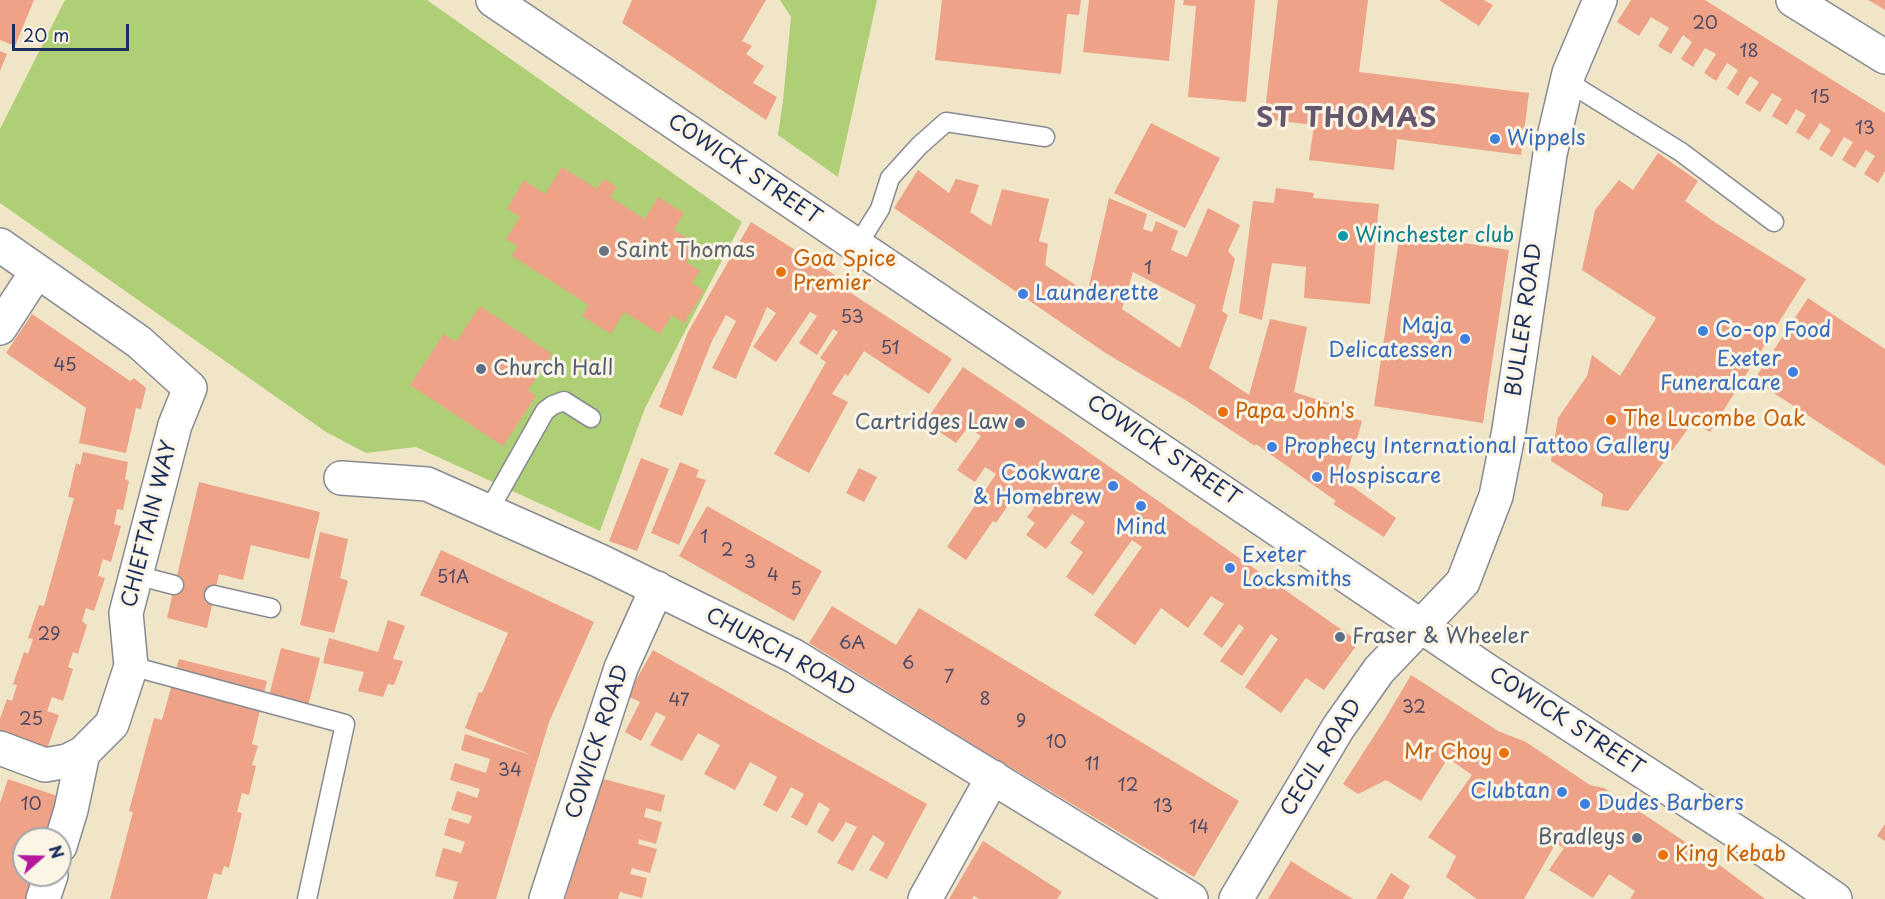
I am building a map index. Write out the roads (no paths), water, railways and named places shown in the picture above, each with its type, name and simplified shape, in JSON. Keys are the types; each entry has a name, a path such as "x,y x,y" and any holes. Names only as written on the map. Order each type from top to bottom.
{"street":[{"name":"COWICK STREET","path":"493,0 1421,626 1769,853 1834,899"},
{"name":"BULLER ROAD","path":"1421,626 1463,582 1496,496 1509,430 1550,154 1569,73 1600,0"},
{"path":"1793,0 1885,57"},
{"path":"0,246 37,271 0,328"},
{"name":"CHIEFTAIN WAY","path":"0,748 45,765 67,761 83,753 112,724 131,666 126,613 175,425 190,388 139,342 37,271"},
{"name":"CHURCH ROAD","path":"341,478 427,484 657,588 794,656 1191,899"},
{"name":"COWICK ROAD","path":"546,899 621,668 657,588"},
{"name":"CECIL ROAD","path":"1236,899 1338,728 1379,670 1421,626"},
{"path":"66,827 83,753"},
{"path":"925,899 993,777"}],"lane":[{"path":"1568,82 1681,152 1774,222"},
{"path":"857,246 880,209 890,178 919,146 946,122 1045,137"},
{"path":"488,512 546,411 553,405 564,401 591,418"},
{"path":"136,575 174,585"},
{"path":"214,595 271,608"},
{"path":"131,666 345,724 307,899"}],"place":[{"name":"Wippels","path":"1495,139"},
{"name":"Winchester club","path":"1343,236"},
{"name":"Saint Thomas","path":"604,251"},
{"name":"Goa Spice Premier","path":"781,272"},
{"name":"Launderette","path":"1023,294"},
{"name":"Co-op Food","path":"1703,331"},
{"name":"Maja Delicatessen","path":"1465,339"},
{"name":"Church Hall","path":"481,369"},
{"name":"Exeter Funeralcare","path":"1793,372"},
{"name":"Papa John's","path":"1223,412"},
{"name":"The Lucombe Oak","path":"1611,420"},
{"name":"Cartridges Law","path":"1020,423"},
{"name":"Prophecy International Tattoo Gallery","path":"1272,447"},
{"name":"Hospiscare","path":"1317,477"},
{"name":"Cookware & Homebrew","path":"1113,486"},
{"name":"Mind","path":"1141,506"},
{"name":"Exeter Locksmiths","path":"1230,568"},
{"name":"Fraser & Wheeler","path":"1340,637"},
{"name":"Mr Choy","path":"1504,753"},
{"name":"Clubtan","path":"1562,792"},
{"name":"Dudes Barbers","path":"1585,804"},
{"name":"Bradleys","path":"1637,838"},
{"name":"King Kebab","path":"1663,855"}],"district":[{"name":"ST THOMAS","path":"1347,120"}]}
